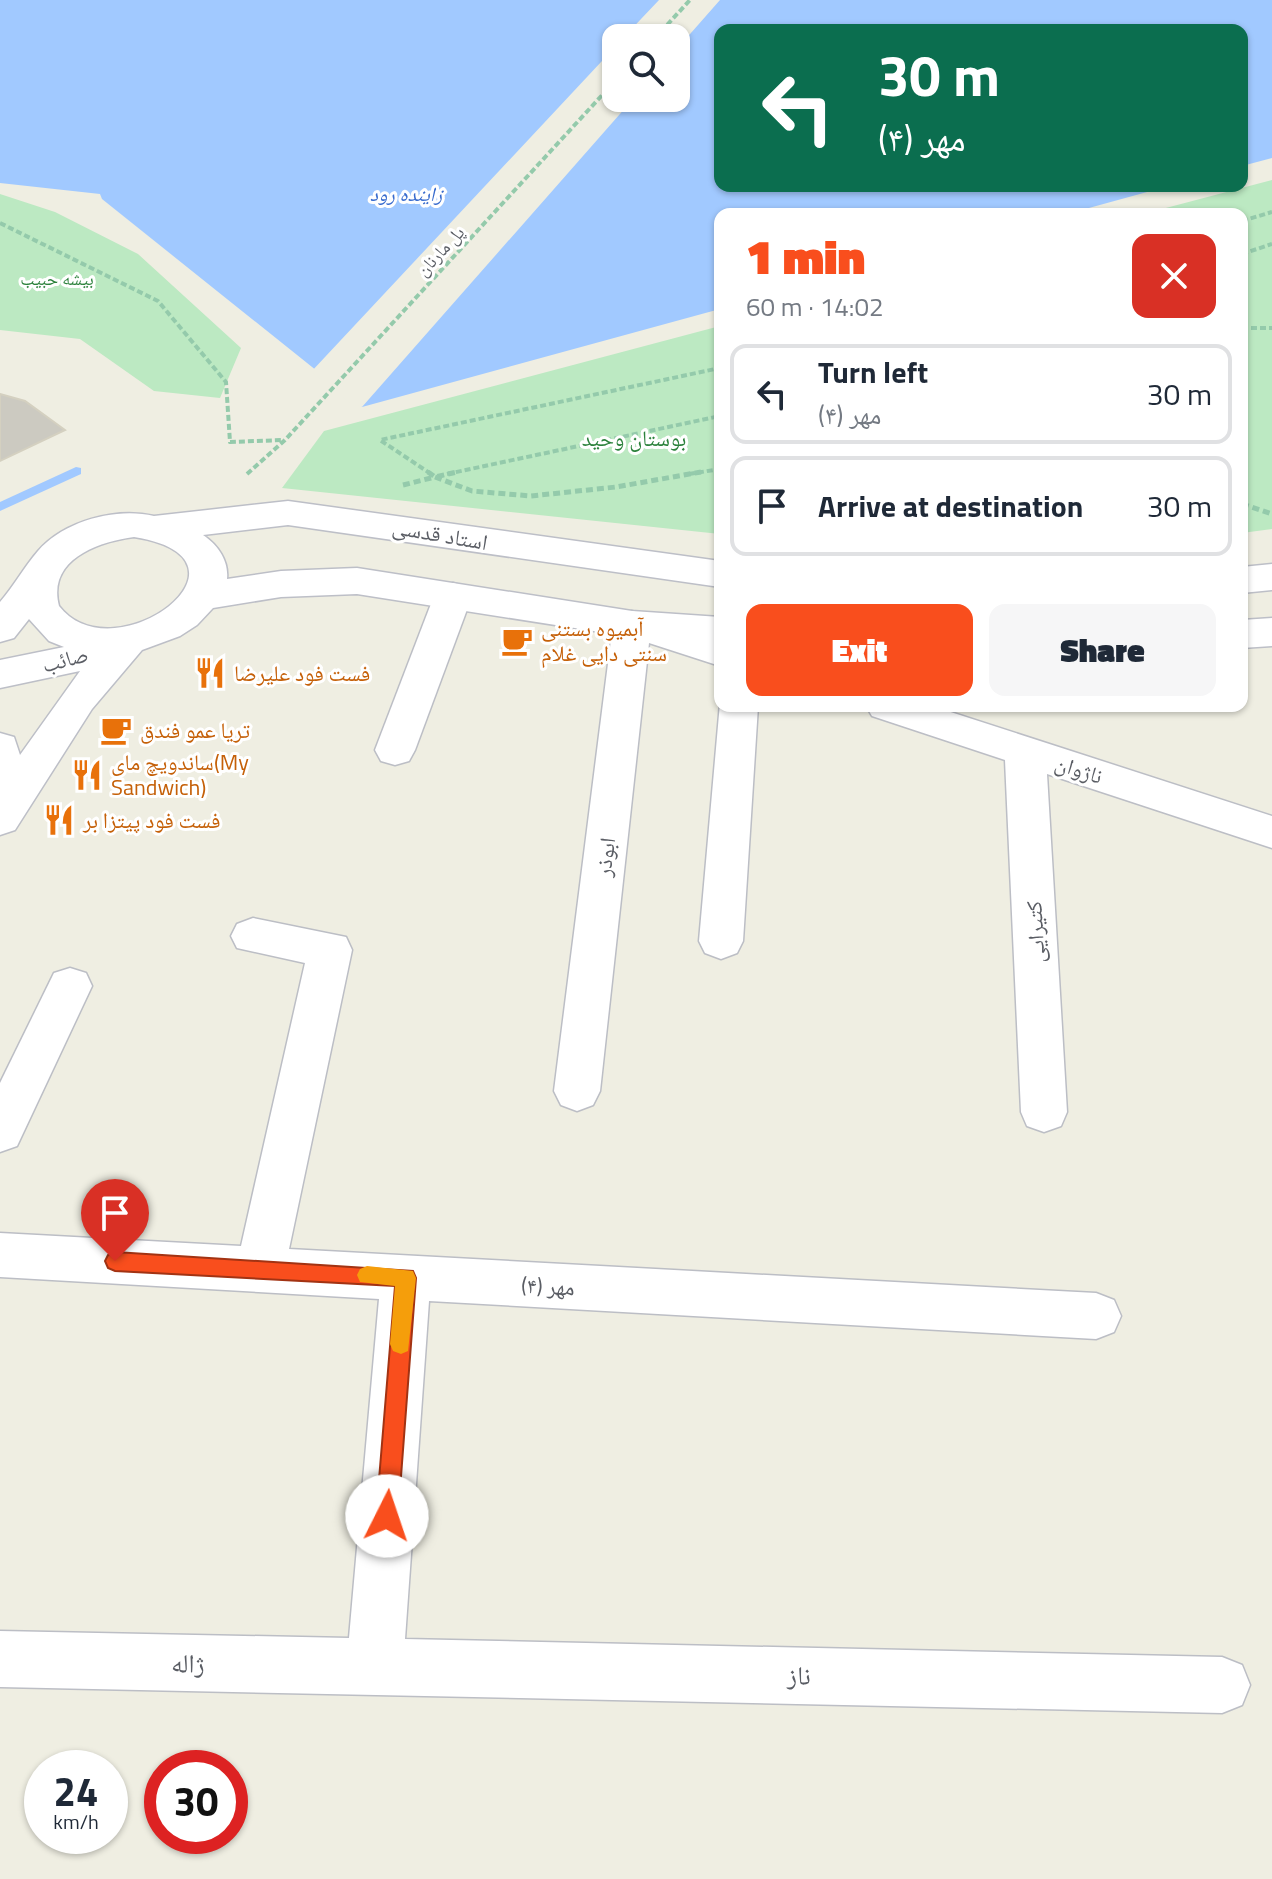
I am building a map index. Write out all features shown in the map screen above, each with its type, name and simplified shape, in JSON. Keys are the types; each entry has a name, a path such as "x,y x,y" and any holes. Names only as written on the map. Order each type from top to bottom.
{"street":[{"name":"استاد قدسی","path":"160,527 288,513 714,573"},
{"path":"0,628 36,585 44,566 60,550 82,537 107,528 134,525 160,527 180,535 197,547 206,561 208,578 203,596 191,611 152,634 128,640 98,641 71,635 50,622 38,605 36,585"},
{"path":"1248,579 1272,577"},
{"path":"203,596 281,584 357,581 632,624 714,631"},
{"path":"395,750 453,596"},
{"path":"632,624 714,650"},
{"name":"ابوذر","path":"577,1091 632,624"},
{"path":"1248,634 1272,632"},
{"path":"0,819 78,699 128,640"},
{"name":"صائب","path":"0,674 59,663 128,640"},
{"path":"721,941 738,712"},
{"name":"ناژوان","path":"904,712 1272,832"},
{"path":"0,748 0,801"},
{"name":"کتیرایی","path":"1025,752 1044,1112"},
{"path":"253,936 330,950 260,1270"},
{"path":"0,1132 70,986"},
{"name":"مهر (۴)","path":"0,1255 1096,1316"},
{"path":"375,1665 406,1278"},
{"name":"ژاله","path":"0,1659 375,1665"},
{"name":"ناز","path":"375,1665 1222,1685"}],"path":[{"path":"668,24 690,0"},
{"name":"پل مارنان","path":"0,223 158,301 226,382 230,442 285,440 602,95"},
{"path":"1248,219 1272,212"},
{"path":"1248,252 1272,244"},
{"path":"1248,328 1272,328"},
{"path":"714,369 380,440 435,477 472,491 531,496 616,487 714,470"},
{"path":"395,487 714,417"},
{"path":"1248,506 1272,514"}],"green space":[{"path":"1272,180 1272,529 1248,532 1248,208 1166,208 1226,192 1248,192 1248,186"},
{"name":"بیشه حبیب","path":"0,194 55,212 138,254 241,348 220,398 154,391 80,339 0,330"},
{"name":"بوستان وحید","path":"714,328 714,533 282,488 324,431"}],"water":[{"name":"زاینده رود","path":"0,0 1272,0 1272,158 1248,164 1248,24 714,24 714,192 1147,192 1089,208 714,208 714,311 362,407 102,199 100,194 0,183"}],"pier":[{"path":"659,0 720,0 690,34 690,24 636,24"},
{"path":"602,61 602,112 622,112 362,407 352,404 311,372"}],"building":[{"path":"0,394 25,401 65,430 0,461"}],"waterway":[{"path":"0,507 76,471"}],"slow traffic":[{"path":"367,1275 406,1278 401,1344"}],"place":[{"name":"آبمیوه بستنی سنتی دایی غلام","path":"517,641"},
{"name":"فست فود علیرضا","path":"210,673"},
{"name":"تریا عمو فندق","path":"116,730"},
{"name":"ساندویچ مای(My Sandwich)","path":"87,775"},
{"name":"فست فود پیتزا بر","path":"59,820"}],"route":[{"path":"115,1261 406,1278 387,1516"}]}
